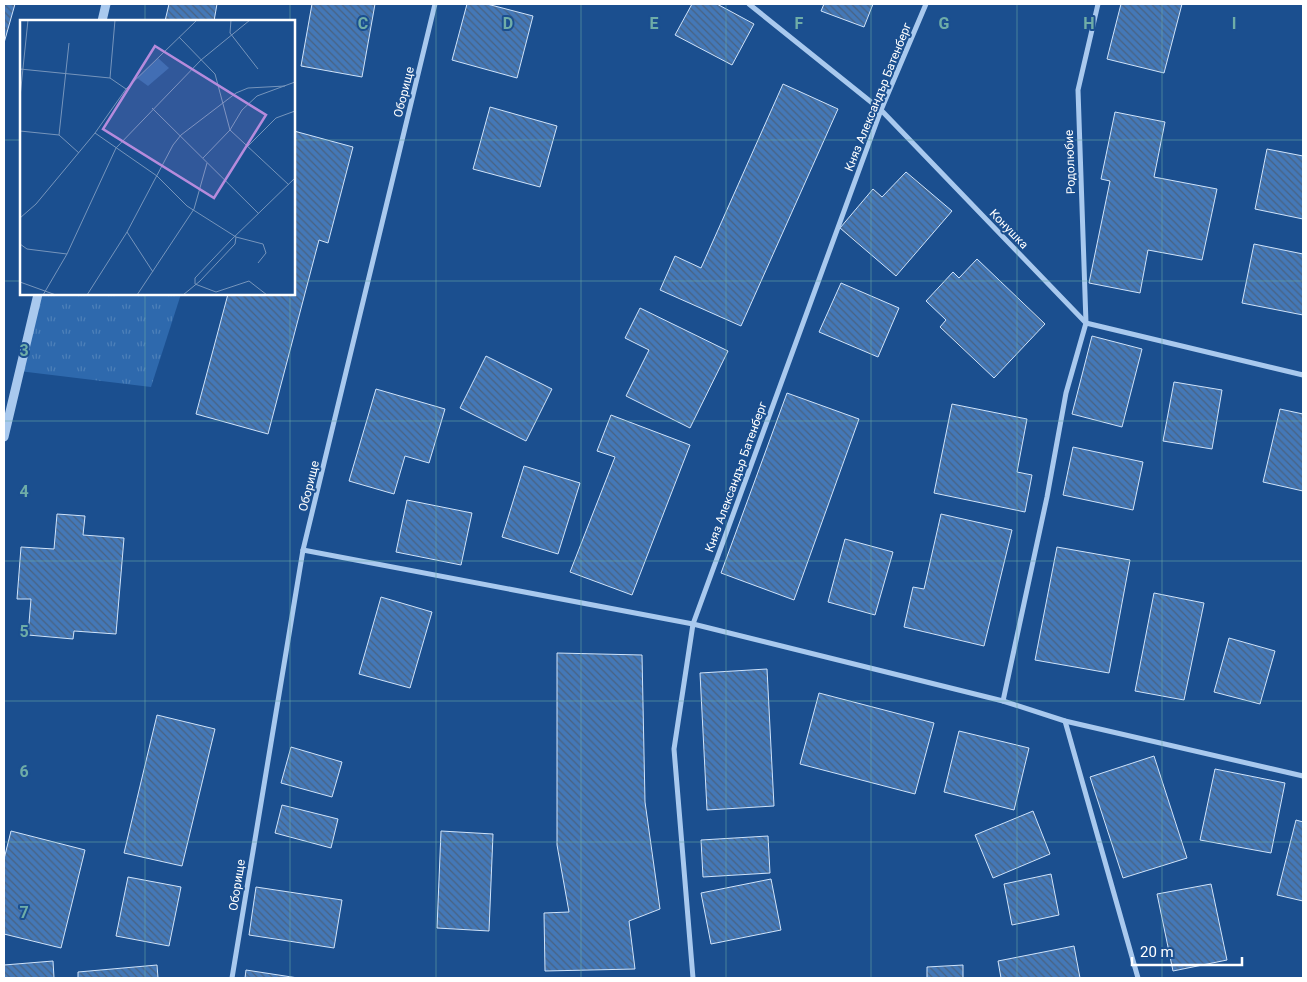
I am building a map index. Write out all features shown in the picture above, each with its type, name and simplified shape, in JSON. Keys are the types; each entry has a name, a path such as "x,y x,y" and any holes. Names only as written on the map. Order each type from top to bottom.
{"street":[{"path":"102,20 106,4"},
{"name":"Оборище","path":"232,978 303,550 435,4"},
{"name":"Конушка","path":"749,4 881,110 1086,322"},
{"name":"Княз Александър Батенберг","path":"693,978 674,749 693,624 881,110 926,4"},
{"name":"Родолюбие","path":"1003,701 1047,496 1066,393 1086,322 1078,90 1098,4"},
{"path":"4,437 38,295"},
{"path":"1086,322 1303,375"},
{"path":"303,550 693,624 1003,701 1066,721 1303,776"},
{"path":"1066,721 1138,978"}],"green space":[{"path":"38,295 181,295 151,387 19,371"}],"building":[{"path":"4,4 15,4 4,43"},
{"path":"169,4 217,4 214,20 165,20"},
{"path":"312,4 375,4 362,77 301,66"},
{"path":"467,4 487,4 533,16 517,78 452,60"},
{"path":"692,4 717,4 754,24 732,65 675,35"},
{"path":"824,4 873,4 864,27 821,11"},
{"path":"1121,4 1182,4 1164,73 1107,59"},
{"path":"783,84 838,109 741,326 660,290 675,256 701,268"},
{"path":"490,107 557,126 540,187 473,169"},
{"path":"1115,112 1165,122 1154,177 1217,189 1202,260 1148,250 1140,293 1089,283 1110,181 1101,179"},
{"path":"295,131 353,147 328,243 319,240 268,434 196,414 228,295 295,295"},
{"path":"1267,149 1303,156 1303,219 1255,209"},
{"path":"906,172 952,211 896,276 840,228 873,189 882,197"},
{"path":"1254,244 1303,254 1303,315 1242,303"},
{"path":"977,259 1045,324 994,378 940,327 946,320 926,301 953,272 959,278"},
{"path":"841,283 899,308 878,357 819,332"},
{"path":"640,308 728,351 690,428 626,396 649,350 625,338"},
{"path":"1092,336 1142,349 1122,427 1072,414"},
{"path":"486,356 552,389 526,441 460,408"},
{"path":"1174,382 1222,390 1212,449 1163,441"},
{"path":"376,389 445,409 429,463 405,456 394,494 349,481"},
{"path":"787,393 859,419 794,600 721,573"},
{"path":"952,404 1027,419 1017,472 1032,475 1025,512 934,493"},
{"path":"1280,409 1303,414 1303,491 1263,482"},
{"path":"611,415 690,445 632,595 570,572 615,457 597,451"},
{"path":"1073,447 1143,462 1133,510 1063,495"},
{"path":"524,466 580,483 558,554 502,537"},
{"path":"407,500 472,513 461,565 396,552"},
{"path":"57,514 85,516 83,535 124,538 116,634 74,631 73,639 28,635 31,599 17,599 21,547 54,549"},
{"path":"941,514 1012,530 984,646 904,627 913,587 924,589"},
{"path":"845,539 893,552 875,615 828,602"},
{"path":"1057,547 1130,560 1109,673 1035,660"},
{"path":"1154,593 1204,603 1184,700 1135,691"},
{"path":"381,597 432,612 410,688 359,674"},
{"path":"1229,638 1275,651 1260,704 1214,692"},
{"path":"557,653 642,655 645,802 660,909 629,921 635,969 545,971 544,913 569,912 557,845"},
{"path":"767,669 774,806 707,810 700,673"},
{"path":"819,693 934,723 915,794 800,764"},
{"path":"157,715 215,729 182,866 124,853"},
{"path":"959,731 1029,748 1014,810 944,792"},
{"path":"291,747 342,762 332,797 281,783"},
{"path":"1154,756 1187,858 1123,878 1090,777"},
{"path":"1215,769 1285,783 1271,853 1200,840"},
{"path":"282,805 338,819 331,848 275,833"},
{"path":"1033,811 1050,854 993,878 975,835"},
{"path":"1296,820 1303,822 1303,901 1277,895"},
{"path":"11,831 85,850 61,948 4,934 4,859"},
{"path":"441,831 493,834 489,931 437,928"},
{"path":"768,836 770,873 703,877 701,840"},
{"path":"1051,874 1059,915 1012,925 1004,884"},
{"path":"128,877 181,887 169,946 116,936"},
{"path":"771,879 781,930 711,944 701,893"},
{"path":"1211,884 1227,960 1173,971 1157,894"},
{"path":"256,887 342,900 334,948 249,935"},
{"path":"1074,946 1080,978 1001,978 998,961"},
{"path":"53,961 54,978 4,978 4,965"},
{"path":"157,965 158,978 78,978 78,972"},
{"path":"963,965 963,978 927,978 927,967"},
{"path":"246,970 298,978 245,978"}]}
